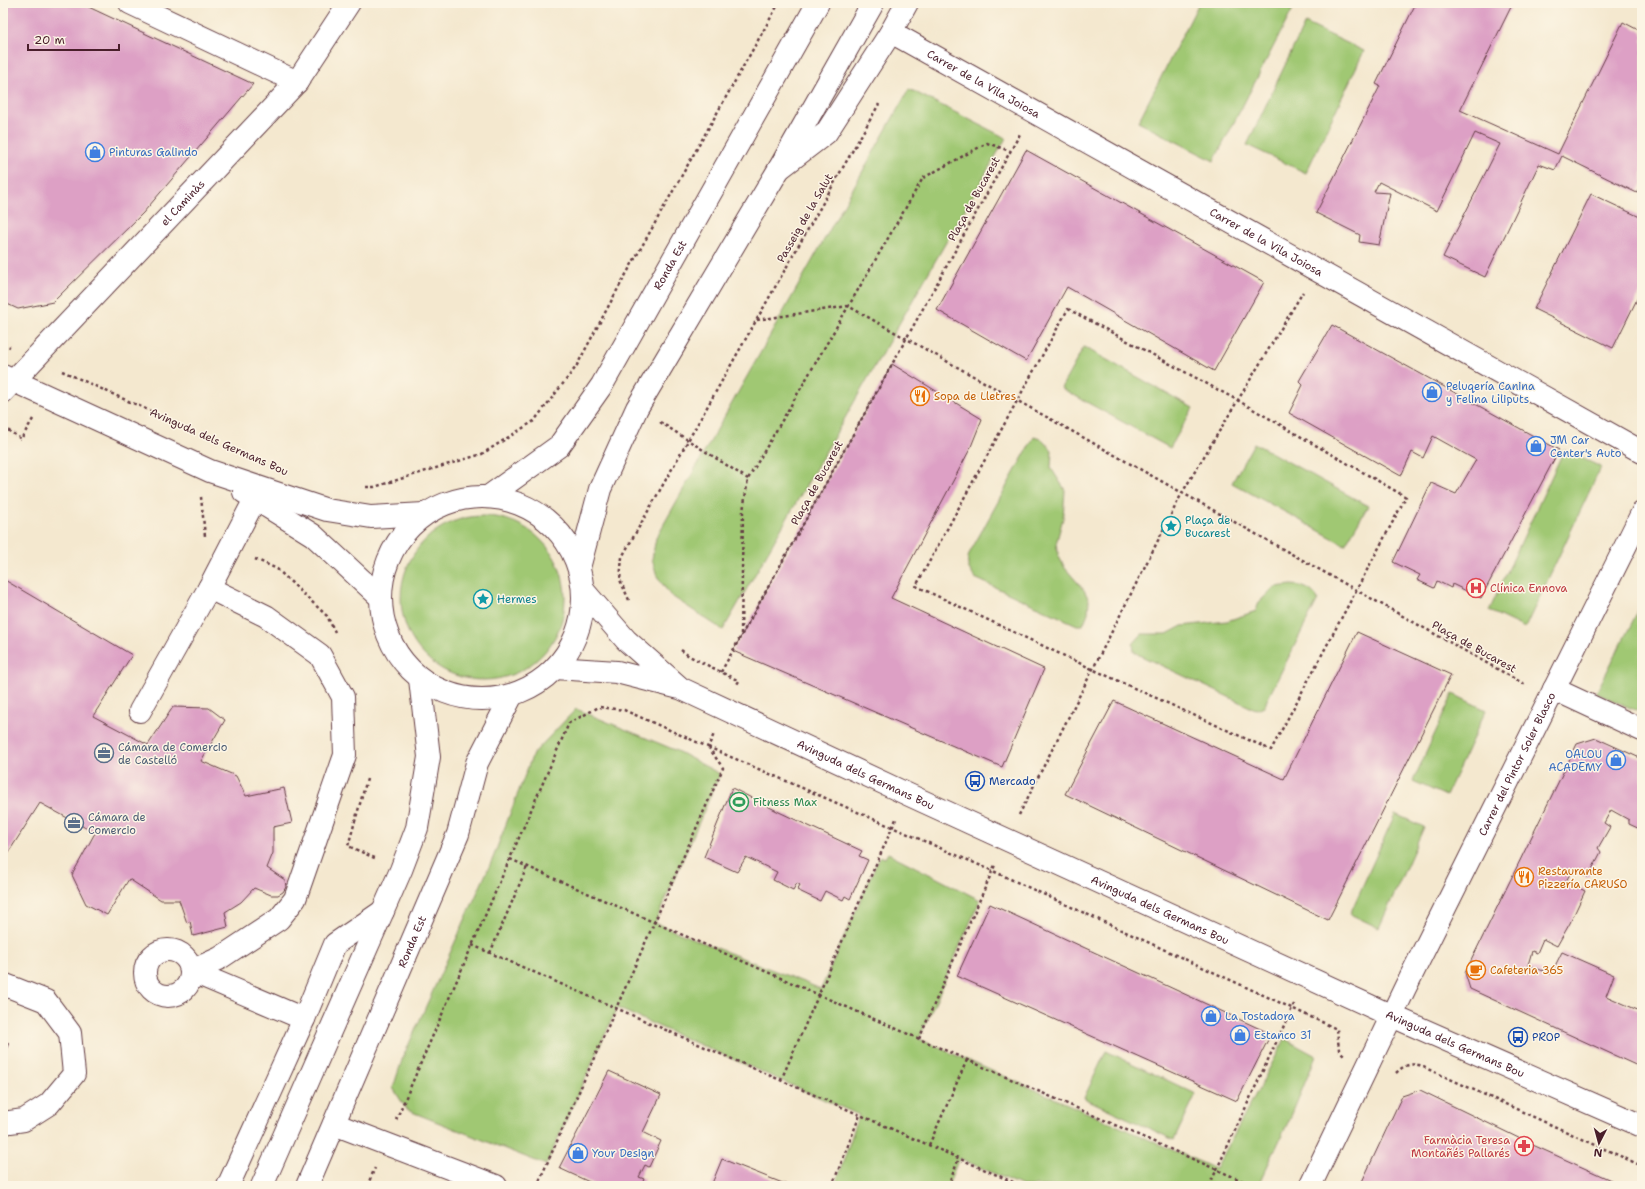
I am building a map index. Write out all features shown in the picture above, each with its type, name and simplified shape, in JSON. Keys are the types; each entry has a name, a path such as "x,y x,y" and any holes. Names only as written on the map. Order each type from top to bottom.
{"street":[{"path":"130,3 297,82"},
{"name":"el Caminàs","path":"6,383 34,358 297,82 349,3"},
{"name":"Ronda Est","path":"488,497 559,446 602,385 818,3"},
{"path":"579,568 600,490 638,408 779,169 873,3"},
{"path":"779,169 826,133 891,32 907,3"},
{"name":"Carrer de la Vila Joiosa","path":"891,32 1642,452"},
{"name":"Avinguda dels Germans Bou","path":"6,383 210,471 327,510 371,517 424,514"},
{"name":"Avinguda dels Germans Bou","path":"210,471 313,535 380,597"},
{"path":"471,497 488,497 521,504 532,510 545,518 565,540 572,551 579,568 583,590 582,614 578,632 566,654 556,668 542,680 527,689 512,695 492,698 464,698 441,690 420,679 405,665 390,642 382,620 380,597 384,571 392,550 404,532 424,514 451,501 471,497"},
{"path":"140,711 209,588 255,499"},
{"name":"Carrer del Pintor Soler Blasco","path":"1310,1186 1392,1016 1642,513"},
{"path":"209,588 266,616 320,655 344,697 345,755 295,899 279,919 220,958 191,971 304,1019"},
{"name":"Avinguda dels Germans Bou","path":"583,590 626,640 680,688"},
{"name":"Avinguda dels Germans Bou","path":"556,668 617,672 680,688 1006,840 1306,977 1642,1126"},
{"path":"262,1186 402,870 417,828 429,757 420,679"},
{"path":"1552,694 1642,730"},
{"name":"Ronda Est","path":"307,1186 458,834 478,763 512,695"},
{"path":"228,1186 304,1019 336,944 384,911"},
{"path":"3,984 46,1001 70,1033 74,1074 49,1104 24,1120 3,1123"},
{"path":"334,1124 496,1186"}],"path":[{"path":"366,487 374,488 482,454 534,421 576,367 623,280 779,3"},
{"name":"Passeig de la Salut","path":"631,603 620,580 622,557 882,100"},
{"name":"Plaça de Bucarest","path":"721,672 1033,111"},
{"name":"Plaça de Bucarest","path":"741,635 743,511 748,479 923,178 988,143 1010,151"},
{"path":"919,1039 1006,840 1182,493 1316,270"},
{"path":"756,320 848,306"},
{"name":"Plaça de Bucarest","path":"848,306 1356,590 1552,694"},
{"path":"1068,309 1237,400 1406,497 1271,750 1092,669 916,586 1017,401 1068,309"},
{"name":"Avinguda dels Germans Bou","path":"3,344 171,421"},
{"path":"688,440 748,479"},
{"path":"677,647 689,656 739,681 708,746"},
{"path":"367,1186 569,723 599,707 624,710 893,826 1337,1029 1339,1050 1348,1058 1383,1076 1392,1077 1402,1067 1411,1064 1419,1065 1642,1166"},
{"path":"538,1186 723,768 708,746"},
{"path":"781,1080 907,794"},
{"path":"510,859 1254,1186"},
{"path":"490,953 527,866"},
{"path":"472,945 1022,1186"},
{"path":"1209,1186 1306,977"},
{"path":"929,1145 967,1060"},
{"path":"832,1186 860,1115"},
{"path":"948,1186 959,1158"}],"green space":[{"path":"1199,3 1296,3 1214,161 1138,122"},
{"path":"1305,23 1364,51 1306,173 1247,145"},
{"path":"909,89 1006,138 723,630 670,595 657,576 652,559 656,538"},
{"path":"1084,347 1193,408 1170,448 1061,388"},
{"path":"1034,437 1043,440 1052,450 1051,468 1065,490 1063,518 1056,544 1059,557 1065,568 1084,590 1089,600 1088,613 1083,625 1077,625 975,578 968,566 969,554"},
{"path":"1254,443 1368,506 1345,545 1232,483"},
{"path":"1564,450 1601,467 1525,628 1489,611"},
{"path":"475,516 491,516 514,522 529,530 541,540 551,552 562,574 565,598 562,622 551,644 541,656 529,666 507,677 491,680 475,680 459,677 437,666 425,656 415,644 404,622 401,606 401,590 404,574 415,552 425,540 437,530 459,519"},
{"path":"1292,585 1307,589 1318,599 1264,706 1257,709 1139,655 1134,651 1133,644 1142,634 1167,634 1182,626 1227,621 1256,611 1259,602 1275,587"},
{"path":"1642,603 1642,713 1596,693"},
{"path":"1453,694 1486,710 1446,796 1413,781"},
{"path":"576,709 675,750 720,774 655,923 821,989 880,856 885,858 888,853 980,900 919,1039 1216,1169 1285,1039 1316,1056 1292,1114 1258,1186 1022,1186 959,1158 948,1186 835,1186 859,1115 617,1008 546,1165 407,1110 393,1088 403,1057 493,858 533,754"},
{"path":"1395,814 1424,827 1379,928 1350,914"},
{"path":"1106,1051 1196,1094 1174,1140 1084,1098"}],"building":[{"path":"3,3 80,3 253,84 143,213 53,302 18,309 3,302"},
{"path":"1416,3 1513,3 1460,110 1558,154 1623,22 1642,32 1642,183 1637,193 1562,156 1555,170 1539,164 1485,277 1443,257 1500,144 1475,133 1437,211 1379,182 1374,192 1390,193 1379,245 1359,242 1360,235 1316,213 1380,86 1376,84"},
{"path":"1026,150 1264,282 1214,371 1067,287 1026,361 937,310"},
{"path":"1591,194 1642,218 1642,289 1613,348 1534,309"},
{"path":"1332,325 1559,450 1481,598 1452,584 1451,588 1437,581 1434,588 1417,580 1420,575 1393,562 1431,483 1456,494 1476,460 1433,436 1423,458 1412,452 1401,476 1289,413 1303,385 1299,381"},
{"path":"892,364 982,419 970,449 891,598 1044,669 1002,767 733,651"},
{"name":"Cámara de Comercio de Castelló","path":"3,579 132,655 93,716 148,745 173,707 209,708 225,720 201,761 236,776 246,796 284,788 292,823 273,827 273,853 267,868 285,880 286,887 283,892 278,895 271,895 254,888 241,902 225,912 228,927 193,936 190,921 187,923 179,900 161,900 129,879 107,915 86,904 72,875 95,833 40,803 3,861"},
{"path":"1357,632 1451,675 1328,920 1065,794 1114,701 1284,779"},
{"path":"1596,738 1642,759 1642,830 1629,824 1629,820 1611,810 1604,823 1610,827 1598,848 1601,852 1588,877 1573,869 1566,881 1585,891 1570,923 1557,946 1543,939 1537,953 1532,951 1528,965 1551,974 1562,952 1614,975 1606,996 1642,1012 1642,1068 1470,989 1465,973 1577,744"},
{"path":"732,788 862,851 859,856 868,860 850,899 845,896 843,900 825,891 820,901 797,890 800,885 797,883 793,890 773,880 777,872 746,857 737,872 704,857"},
{"path":"990,904 1271,1034 1237,1101 957,976"},
{"path":"3,1040 9,1043 3,1056"},
{"path":"609,1071 661,1095 643,1132 661,1141 649,1167 645,1165 639,1177 644,1179 641,1186 598,1186 559,1168"},
{"path":"1420,1090 1535,1146 1624,1186 1360,1186 1402,1096"},
{"path":"722,1159 790,1186 711,1186"}],"place":[{"name":"Pinturas Galindo","path":"95,152"},
{"name":"Peluqería Canina y Felina Liliputs","path":"1432,392"},
{"name":"Sopa de Lletres","path":"920,396"},
{"name":"JM Car Center's Auto","path":"1536,446"},
{"name":"Plaça de Bucarest","path":"1171,526"},
{"name":"Clínica Ennova","path":"1476,588"},
{"name":"Hermes","path":"483,599"},
{"name":"Cámara de Comercio de Castelló","path":"104,753"},
{"name":"OALOU ACADEMY","path":"1616,760"},
{"name":"Mercado","path":"975,781"},
{"name":"Fitness Max","path":"739,802"},
{"name":"Cámara de Comercio","path":"74,823"},
{"name":"Restaurante Pizzería CARUSO","path":"1524,877"},
{"name":"Cafeteria 365","path":"1476,970"},
{"name":"La Tostadora","path":"1211,1016"},
{"name":"Estanco 31","path":"1240,1035"},
{"name":"PROP","path":"1518,1037"},
{"name":"Farmàcia Teresa Montañés Pallarés","path":"1524,1146"},
{"name":"Your Design","path":"578,1153"}]}
